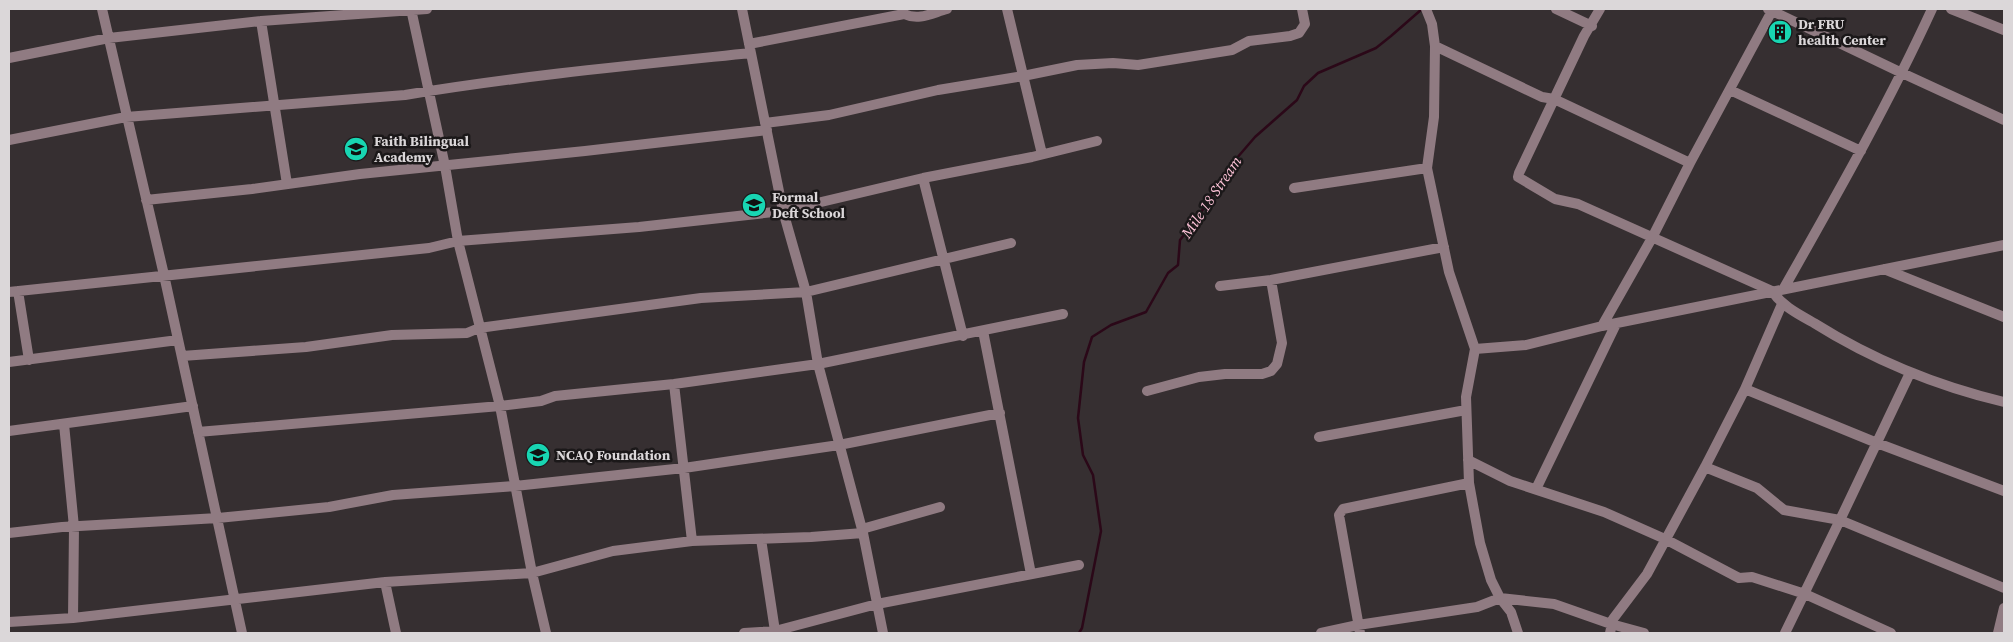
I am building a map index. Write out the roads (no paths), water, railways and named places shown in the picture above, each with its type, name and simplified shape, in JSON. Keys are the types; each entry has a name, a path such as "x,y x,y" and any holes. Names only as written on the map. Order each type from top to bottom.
{"street":[{"path":"102,9 164,275 242,633"},
{"path":"9,58 109,38 261,21 428,9"},
{"path":"742,9 783,211 806,292 818,364 862,531 883,633"},
{"path":"9,140 126,117 405,95 428,90 750,48 903,11 917,18 947,9"},
{"path":"1007,9 1042,154"},
{"path":"146,200 444,166 766,126 829,115 938,90 1077,65 1113,63 1138,65 1232,50 1249,41 1290,36 1298,33 1305,24 1302,9"},
{"path":"1556,9 1592,26"},
{"path":"1600,9 1592,26 1584,36 1518,176 1555,199 1578,204 1772,291 1782,304 1843,342 1910,373 2004,402"},
{"path":"1602,326 1652,238 1771,9 2004,120"},
{"path":"1784,288 1861,151 1902,73 1932,9"},
{"path":"1951,9 2004,30"},
{"path":"411,10 458,241 500,406 532,573 546,633"},
{"path":"1426,10 1432,24 1435,46 1434,117 1427,168 1451,278 1475,349 1466,392 1469,483 1480,543 1491,580 1500,598 1511,612 1518,633"},
{"path":"261,21 287,184"},
{"path":"1435,46 1542,97 1554,99 1690,163"},
{"path":"1730,90 1861,151"},
{"path":"28,360 13,291 429,248 458,241 639,227 783,211 923,178 1097,141"},
{"path":"1294,188 1427,168"},
{"path":"923,178 963,336"},
{"path":"182,356 306,347 392,335 467,333 479,328 701,298 806,292 1011,243"},
{"path":"1475,349 1526,345 1602,326 2004,245"},
{"path":"1220,286 1270,280 1444,247"},
{"path":"1883,269 2004,317"},
{"path":"1147,391 1198,377 1271,372 1277,364 1282,342 1270,280"},
{"path":"1611,629 1647,574 1705,467 1745,389 1782,304"},
{"path":"198,432 500,406 541,401 555,396 674,384 818,364 963,336 1063,314"},
{"path":"1536,489 1616,324"},
{"path":"983,331 1031,574"},
{"path":"9,362 178,340"},
{"path":"1785,633 1910,373"},
{"path":"674,384 692,542"},
{"path":"1745,389 2004,491"},
{"path":"9,431 193,406"},
{"path":"1318,437 1466,410"},
{"path":"9,533 218,518 329,507 393,495 515,486 684,468 839,445 1000,413"},
{"path":"64,424 74,527 73,618"},
{"path":"1468,460 1510,481 1604,512 1665,539 1739,578 1752,577 1805,594 1891,633"},
{"path":"1705,467 1757,488 1784,510 1840,520 2004,588"},
{"path":"1359,629 1339,515 1341,511 1343,509 1469,483"},
{"path":"9,622 73,618 385,582 532,573 612,551 692,542 862,531 940,507"},
{"path":"761,539 775,631"},
{"path":"744,633 775,631 877,604 1079,565"},
{"path":"385,582 396,633"},
{"path":"1321,633 1359,629 1477,607 1500,598 1554,604 1611,629 1644,633"},
{"path":"1998,633 2004,613"}],"waterway":[{"name":"Mile 18 Stream","path":"1079,633 1082,628 1101,531 1093,475 1083,455 1078,418 1084,362 1092,337 1111,325 1146,312 1168,273 1178,265 1180,240 1198,217 1230,166 1255,137 1297,100 1304,86 1318,73 1376,48 1422,9"}],"place":[{"name":"Dr FRU health Center","path":"1780,32"},
{"name":"Faith Bilingual Academy","path":"356,149"},
{"name":"Formal Deft School","path":"754,205"},
{"name":"NCAQ Foundation","path":"538,455"}]}
